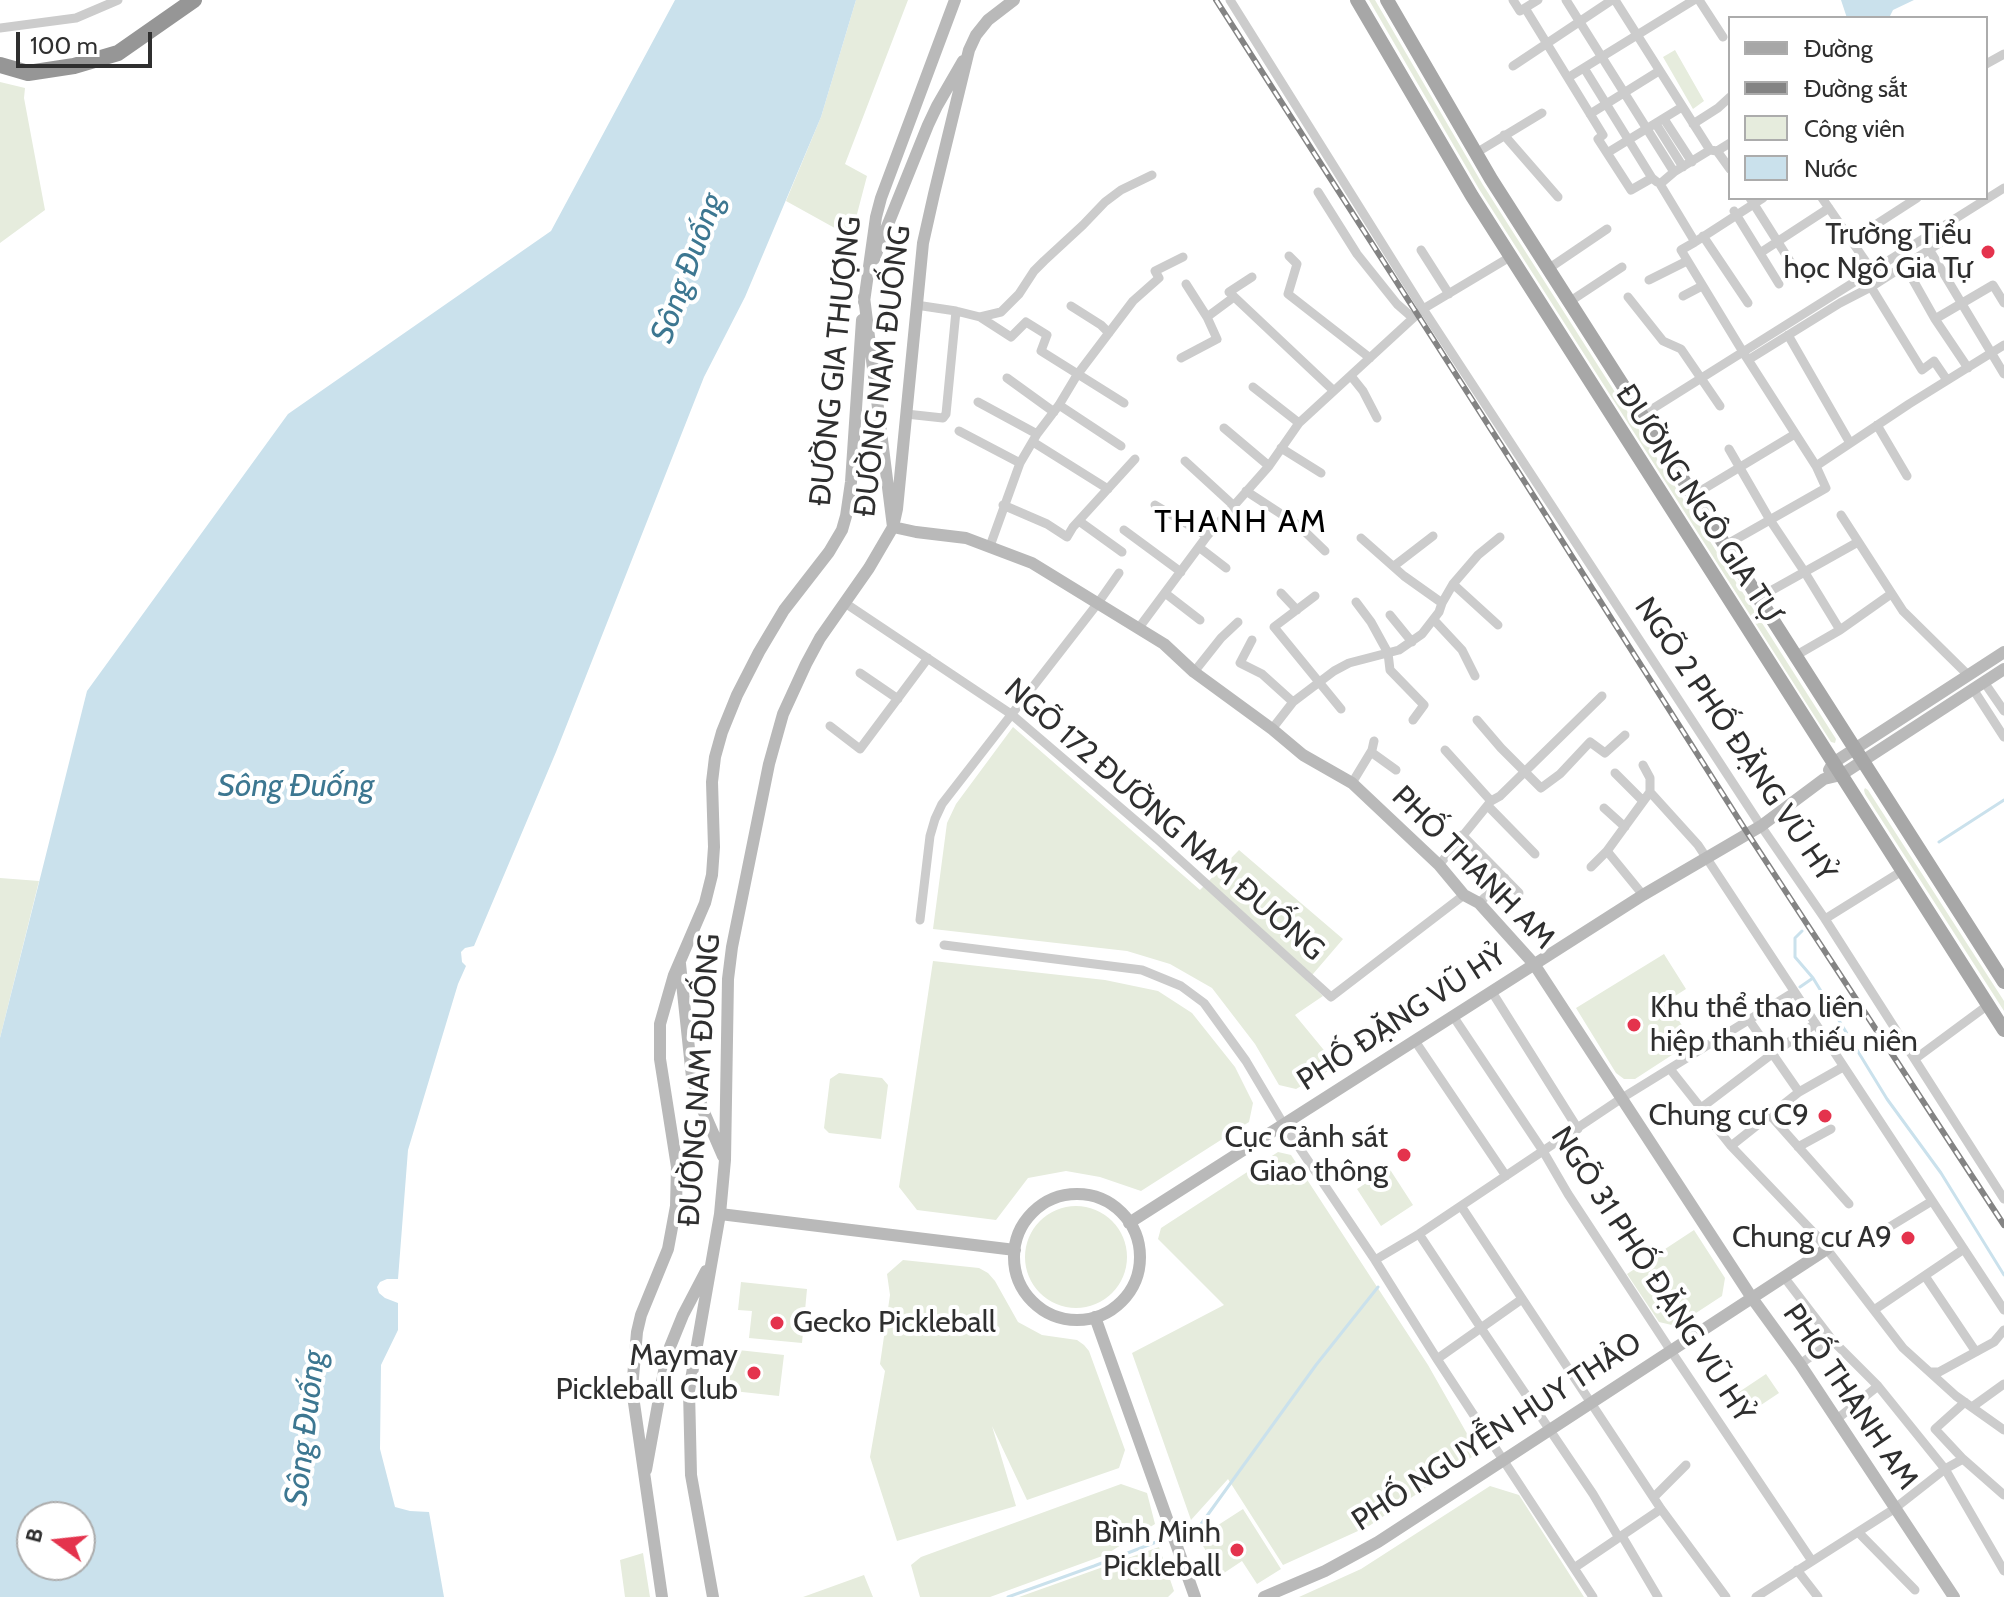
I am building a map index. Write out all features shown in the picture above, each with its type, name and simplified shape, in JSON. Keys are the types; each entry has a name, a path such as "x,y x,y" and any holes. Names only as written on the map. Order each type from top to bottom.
{"highway":[{"path":"0,65 28,73 74,66 118,53 194,0"}],"main road":[{"name":"ĐƯỜNG NGÔ GIA TỰ","path":"1357,0 1510,257 2004,1030"},
{"name":"ĐƯỜNG NGÔ GIA TỰ","path":"1387,0 1548,269 2004,982"}],"street":[{"path":"0,28 76,18 118,0"},
{"name":"ĐƯỜNG GIA THƯỢNG","path":"662,1597 632,1401 632,1377 641,1315 668,1249 676,1206 675,1146 660,1059 659,1038 664,1009 705,903 712,875 712,782 715,757 725,725 748,672 772,630 842,530 851,482 864,297 876,217 955,0"},
{"name":"ĐƯỜNG NAM ĐUỐNG","path":"713,1597 691,1475 689,1391 720,1214 725,1160 728,979 732,947 769,764 783,714 820,638 869,568 893,527 923,243 969,50 988,20 1014,0"},
{"name":"NGÕ 2 PHỐ ĐẶNG VŨ HỶ","path":"1230,0 1423,309 1825,919 2004,1199"},
{"path":"1513,0 1520,11 1538,0"},
{"path":"1566,0 1624,93 1655,124 1683,167"},
{"path":"1513,66 1613,0 1693,124 1728,167"},
{"path":"1569,77 1692,1 1723,37"},
{"path":"1525,8 1603,135 1598,139 1631,190 1656,181 1728,144"},
{"path":"867,277 933,115 969,50"},
{"path":"1584,68 1656,181 1748,303"},
{"path":"1590,114 1659,71"},
{"path":"1693,124 1728,99"},
{"path":"1607,153 1682,107"},
{"path":"1476,153 1542,113"},
{"path":"1655,124 1683,167"},
{"path":"1504,135 1558,197"},
{"path":"980,317 1001,312 1019,294 1034,271 1105,202 1121,190 1152,175"},
{"path":"1318,192 1357,254 1397,304 1413,318"},
{"path":"1724,546 1826,488 1816,466 1681,250 1756,200 1798,274"},
{"path":"1823,200 1873,271 1875,284 1922,370 1943,355"},
{"path":"1852,240 1914,200"},
{"path":"1745,356 1985,200"},
{"path":"1760,253 1829,208"},
{"path":"1735,213 1779,284"},
{"path":"1548,269 1607,229"},
{"path":"1641,416 1701,378 1788,335 1949,237"},
{"path":"1929,249 2004,374"},
{"path":"1421,250 1449,294"},
{"path":"1289,256 1297,264 1288,294 1370,358"},
{"path":"990,546 1020,463 1077,375 1133,301 1159,278 1155,271 1183,257"},
{"path":"1138,629 1207,536 1269,466 1299,423 1423,309 1510,257"},
{"path":"1649,280 1687,261"},
{"path":"1904,264 1935,319 1968,368"},
{"path":"1569,302 1622,267"},
{"path":"1252,277 1229,292 1334,391"},
{"path":"1181,358 1217,339 1186,284"},
{"path":"1935,319 1993,285 2004,303"},
{"path":"1683,296 1702,286"},
{"path":"864,297 893,527"},
{"path":"1207,317 1234,297"},
{"path":"1628,297 1663,341 1681,349 1720,406"},
{"path":"916,305 980,317 1011,337 1026,322 1047,335 1041,351 1124,403"},
{"path":"1071,306 1109,333"},
{"path":"906,414 943,418 946,414 956,311"},
{"path":"1788,335 1850,443"},
{"path":"1816,466 2004,345"},
{"path":"1934,361 1947,380"},
{"path":"1351,376 1377,418"},
{"path":"1007,378 1121,446"},
{"path":"1253,387 1299,423"},
{"path":"978,402 1108,489"},
{"path":"1877,425 1907,476"},
{"path":"1224,428 1269,466"},
{"path":"959,431 1020,463"},
{"path":"1692,496 1795,434"},
{"path":"1281,448 1321,473"},
{"path":"1729,449 1840,630"},
{"path":"1003,505 1047,524 1067,537 1135,459"},
{"path":"1185,461 1233,505"},
{"path":"1246,491 1298,525 1325,551"},
{"path":"1155,505 1207,536"},
{"path":"1841,515 1891,594 1912,621 1968,675"},
{"path":"1079,521 1122,552"},
{"name":"PHỐ THANH AM","path":"893,527 966,538 1032,563 1164,644 1194,672 1303,755 1352,783 1439,865 1464,895 1479,903 1534,964 1752,1298 1800,1364 1954,1597"},
{"path":"1124,530 1181,572"},
{"path":"1394,566 1433,536"},
{"path":"1272,729 1293,702 1349,663 1399,650 1422,634 1439,612 1453,584 1478,555 1500,537"},
{"path":"1361,538 1404,576 1442,603"},
{"path":"1758,598 1858,542"},
{"path":"1200,548 1226,568"},
{"path":"920,920 930,836 949,793 1119,573"},
{"path":"1453,584 1498,625"},
{"path":"1165,593 1200,620"},
{"path":"1281,593 1297,610"},
{"path":"1795,656 1840,630 1891,594"},
{"path":"1315,596 1274,627 1341,709"},
{"path":"1356,602 1388,653 1390,670 1424,705 1413,720"},
{"name":"NGÕ 172 ĐƯỜNG NAM ĐUỐNG","path":"845,603 1011,714 1157,839 1331,997 1464,895"},
{"path":"1390,615 1412,642"},
{"path":"1434,620 1462,650 1475,676"},
{"path":"1194,672 1238,622"},
{"path":"1252,640 1240,663 1262,674 1293,702"},
{"path":"1858,755 2004,652"},
{"path":"830,726 860,749 928,658"},
{"path":"1858,755 2004,669"},
{"path":"860,673 898,699"},
{"path":"1978,686 2004,711"},
{"path":"1978,686 2004,737"},
{"path":"1439,865 1489,803 1500,796 1602,696"},
{"path":"1477,720 1541,788 1560,774 1590,742 1605,753 1625,735"},
{"path":"1352,783 1371,752 1374,741"},
{"path":"1445,750 1535,854"},
{"path":"1371,752 1396,770"},
{"name":"PHỐ ĐẶNG VŨ HỶ","path":"1129,1223 1643,895 1761,826 1858,755"},
{"path":"1591,867 1607,851 1650,792 1650,778 1643,765"},
{"path":"1615,773 1643,801"},
{"path":"1650,792 1698,845 2004,1310"},
{"path":"1604,808 1625,827"},
{"path":"1462,835 1519,893"},
{"path":"1607,851 1643,895"},
{"path":"1825,919 1902,871"},
{"path":"1479,903 1505,878"},
{"path":"944,945 1127,967 1155,974 1181,986 1204,1003 1246,1061 1284,1125 1593,1597"},
{"path":"680,961 692,1077 725,1160"},
{"path":"1492,992 1578,1129"},
{"path":"1375,1260 1622,1098 1794,992"},
{"path":"1915,1059 1988,1005"},
{"name":"NGÕ 31 PHỐ ĐẶNG VŨ HỶ","path":"1453,1016 1812,1561"},
{"path":"1749,1020 1799,1092"},
{"path":"1701,1108 1815,1024"},
{"path":"1415,1041 1506,1176"},
{"path":"1731,1146 1799,1092 1843,1067"},
{"path":"1670,1069 1731,1146 1827,1249 1903,1348 1969,1405 2004,1430"},
{"path":"1770,1115 1849,1204"},
{"path":"1798,1147 1831,1129"},
{"path":"1084,1195 1104,1200 1129,1223 1139,1253 1137,1272 1130,1290 1118,1305 1095,1317 1063,1319 1044,1311 1022,1288 1015,1268 1018,1237 1028,1218 1044,1204 1063,1196 1084,1195"},
{"path":"1868,1240 1932,1201"},
{"path":"1461,1206 1661,1509 1726,1597"},
{"path":"720,1214 1015,1250"},
{"path":"1419,1234 1658,1597"},
{"name":"PHỐ NGUYỄN HUY THẢO","path":"1264,1597 1314,1576 1378,1542 1827,1249"},
{"path":"1874,1310 1964,1249"},
{"path":"644,1481 670,1347 713,1258"},
{"path":"1925,1276 1976,1352"},
{"path":"1784,1277 1833,1341 1878,1386 1945,1469 2004,1571"},
{"path":"1437,1359 1522,1299"},
{"path":"1095,1317 1195,1597"},
{"path":"1930,1372 1939,1372 1994,1342 2004,1330"},
{"path":"1800,1364 1833,1341"},
{"path":"2004,1384 1935,1429 2004,1495"},
{"path":"1837,1419 1878,1386"},
{"path":"1756,1597 1894,1509 1945,1469 1963,1459"},
{"path":"1654,1497 1686,1465"},
{"path":"1574,1568 1661,1509"},
{"path":"1858,1532 1915,1590"},
{"path":"1797,1570 1818,1597"}],"green space":[{"path":"856,0 908,0 845,164 867,176 851,237 786,201 821,117"},
{"path":"1369,0 1375,0 1483,185 1836,739 1835,743 1831,742 1479,189"},
{"path":"1675,50 1704,101 1693,109 1663,57"},
{"path":"0,82 25,88 24,98 45,210 0,243"},
{"path":"1013,727 1200,890 1239,850 1343,939 1307,981 1323,996 1295,1015 1337,1066 1296,1089 1279,1085 1255,1044 1212,988 1170,964 1127,951 933,929 947,823 956,804"},
{"path":"1865,788 2004,1001 2004,1011 1865,794"},
{"path":"0,878 39,881 0,1038"},
{"name":"Khu thể thao liên hiệp thanh thiếu niên","path":"1664,954 1686,989 1667,1001 1692,1042 1635,1079 1624,1079 1616,1073 1576,1008"},
{"path":"933,961 1105,980 1158,991 1192,1013 1235,1067 1253,1103 1249,1122 1141,1191 1100,1177 1066,1171 1028,1178 996,1220 917,1210 899,1187"},
{"path":"839,1073 882,1078 888,1085 881,1139 829,1133 824,1128 830,1079"},
{"path":"1278,1152 1291,1155 1428,1365 1478,1453 1369,1526 1283,1565 1228,1479 1191,1520 1132,1353 1224,1305 1158,1239 1161,1228"},
{"path":"1389,1168 1413,1205 1381,1226 1357,1189"},
{"path":"1076,1206 1096,1210 1112,1221 1123,1237 1127,1257 1123,1277 1112,1293 1096,1304 1076,1308 1056,1304 1040,1293 1029,1277 1025,1257 1029,1237 1040,1221 1056,1210"},
{"path":"1694,1230 1725,1278 1722,1296 1676,1326 1659,1322 1627,1274"},
{"path":"903,1260 979,1268 995,1281 1018,1322 1042,1335 1077,1340 1084,1345 1089,1351 1125,1450 1119,1468 1027,1500 992,1426 1016,1506 897,1541 870,1457 885,1371 880,1364 890,1295 887,1274"},
{"name":"Gecko Pickleball","path":"741,1282 807,1289 802,1343 749,1338 752,1311 738,1310"},
{"name":"Maymay Pickleball Club","path":"729,1349 784,1355 779,1396 724,1390"},
{"path":"1766,1374 1779,1393 1746,1415 1733,1396"},
{"path":"1121,1484 1147,1493 1155,1524 1105,1555 990,1597 920,1597 911,1565 921,1557"},
{"path":"1490,1486 1519,1495 1584,1597 1299,1597 1361,1569"},
{"name":"Bình Minh Pickleball","path":"1243,1509 1281,1569 1257,1584 1242,1561 1221,1575 1198,1538"},
{"path":"1159,1547 1174,1591 1168,1597 1019,1597"},
{"path":"643,1553 650,1597 625,1597 620,1560"},
{"path":"864,1575 873,1597 803,1597"}],"water":[{"name":"Sông Đuống","path":"675,0 856,0 821,117 745,297 704,377 556,752 474,946 461,952 462,962 466,966 408,1150 398,1279 387,1279 377,1287 385,1298 398,1303 398,1330 381,1365 380,1449 395,1507 429,1512 444,1597 0,1597 0,1038 87,691 288,414 551,231"},
{"path":"1841,0 1914,0 1893,10 1890,16 1846,16"}],"waterway":[{"path":"1939,842 2004,800"},
{"path":"1802,931 1795,938 1795,957 1813,978 1887,1099 1941,1173 2004,1275"},
{"path":"1800,987 1813,978"},
{"path":"1196,1531 1316,1365 1378,1287"},
{"path":"1008,1597 1164,1539"}],"railway":[{"path":"1216,0 1748,834 2004,1225"}],"place":[{"name":"Trường Tiểu học Ngô Gia Tự","path":"1988,252"},
{"name":"Khu thể thao liên hiệp thanh thiếu niên","path":"1634,1025"},
{"name":"Chung cư C9","path":"1825,1116"},
{"name":"Cục Cảnh sát Giao thông","path":"1404,1155"},
{"name":"Chung cư A9","path":"1908,1238"},
{"name":"Gecko Pickleball","path":"777,1323"},
{"name":"Maymay Pickleball Club","path":"754,1373"},
{"name":"Bình Minh Pickleball","path":"1237,1550"}],"district":[{"name":"THANH AM","path":"1241,523"}]}
